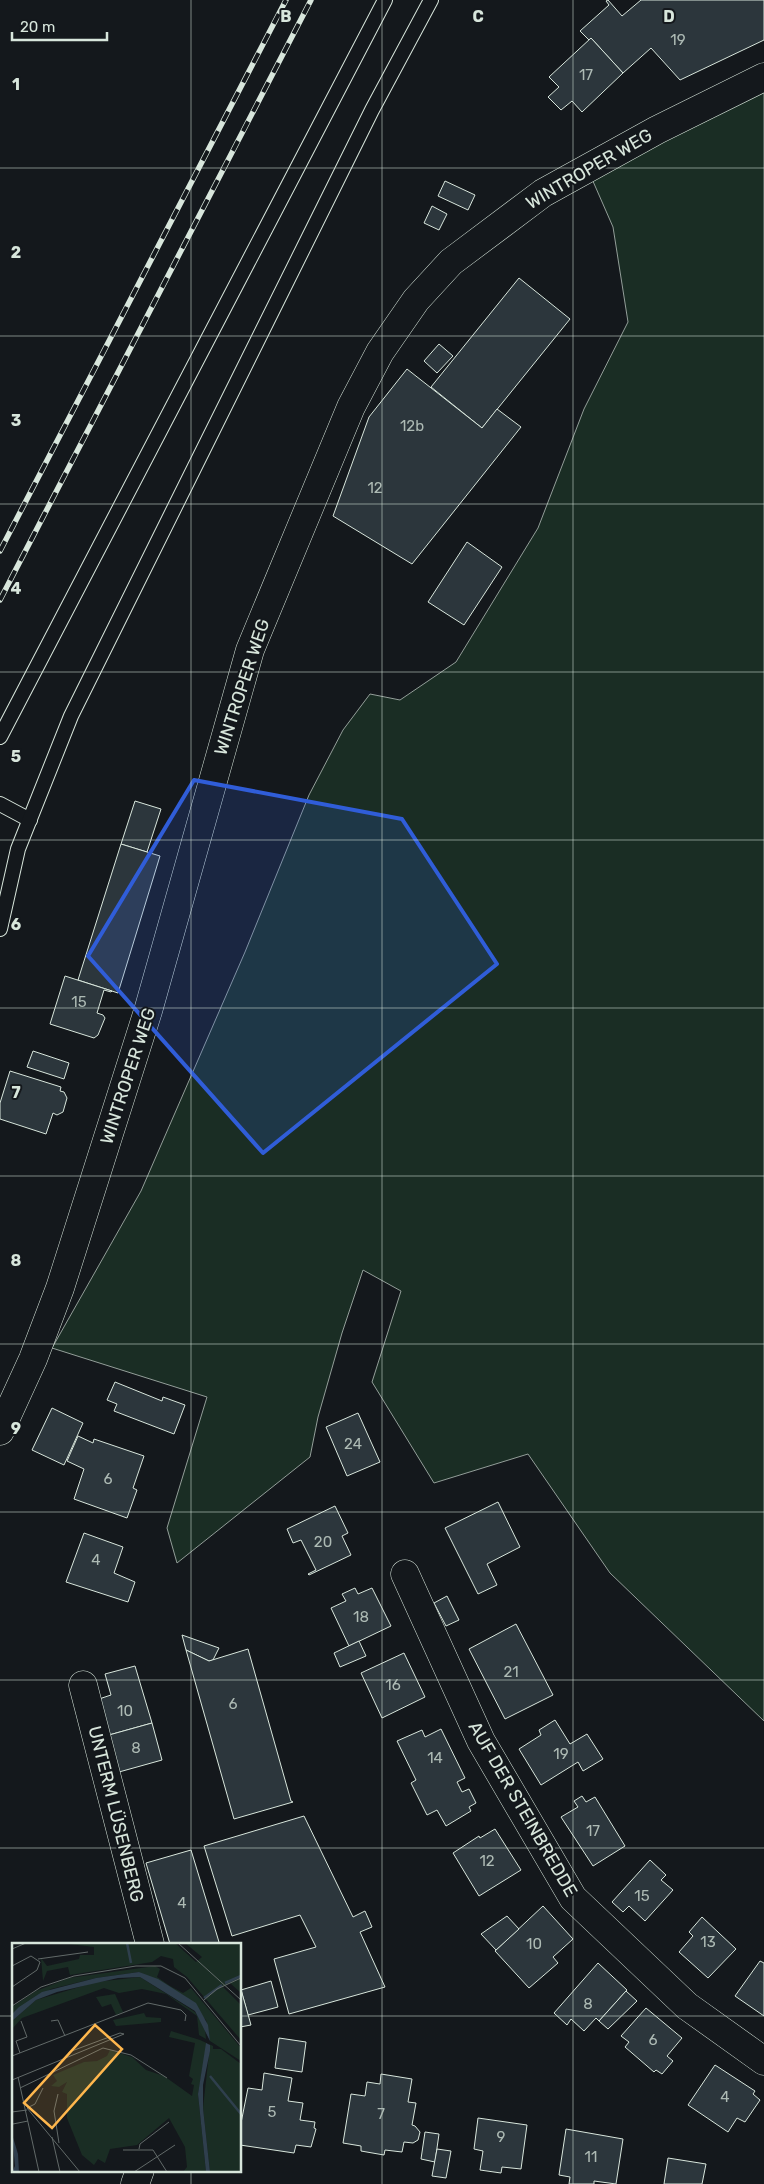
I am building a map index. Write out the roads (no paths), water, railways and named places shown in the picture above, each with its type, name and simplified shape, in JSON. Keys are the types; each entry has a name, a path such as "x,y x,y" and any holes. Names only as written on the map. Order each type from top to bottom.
{"street":[{"name":"WINTROPER WEG","path":"0,1431 33,1359 63,1279 148,1011 250,650 351,407 380,352 416,300 451,262 542,193 658,130 764,77"},
{"name":"AUF DER STEINBREDDE","path":"405,1574 481,1741 573,1898 687,2006 764,2061"},
{"name":"UNTERM LÜSENBERG","path":"83,1685 150,1943"},
{"path":"135,2184 139,2172"}],"lane":[{"path":"0,737 385,0"},
{"path":"0,929 18,849 71,716 368,119 431,0"},
{"path":"0,804 30,820"}],"railway":[{"path":"0,551 286,0"},
{"path":"0,600 311,0"}]}
